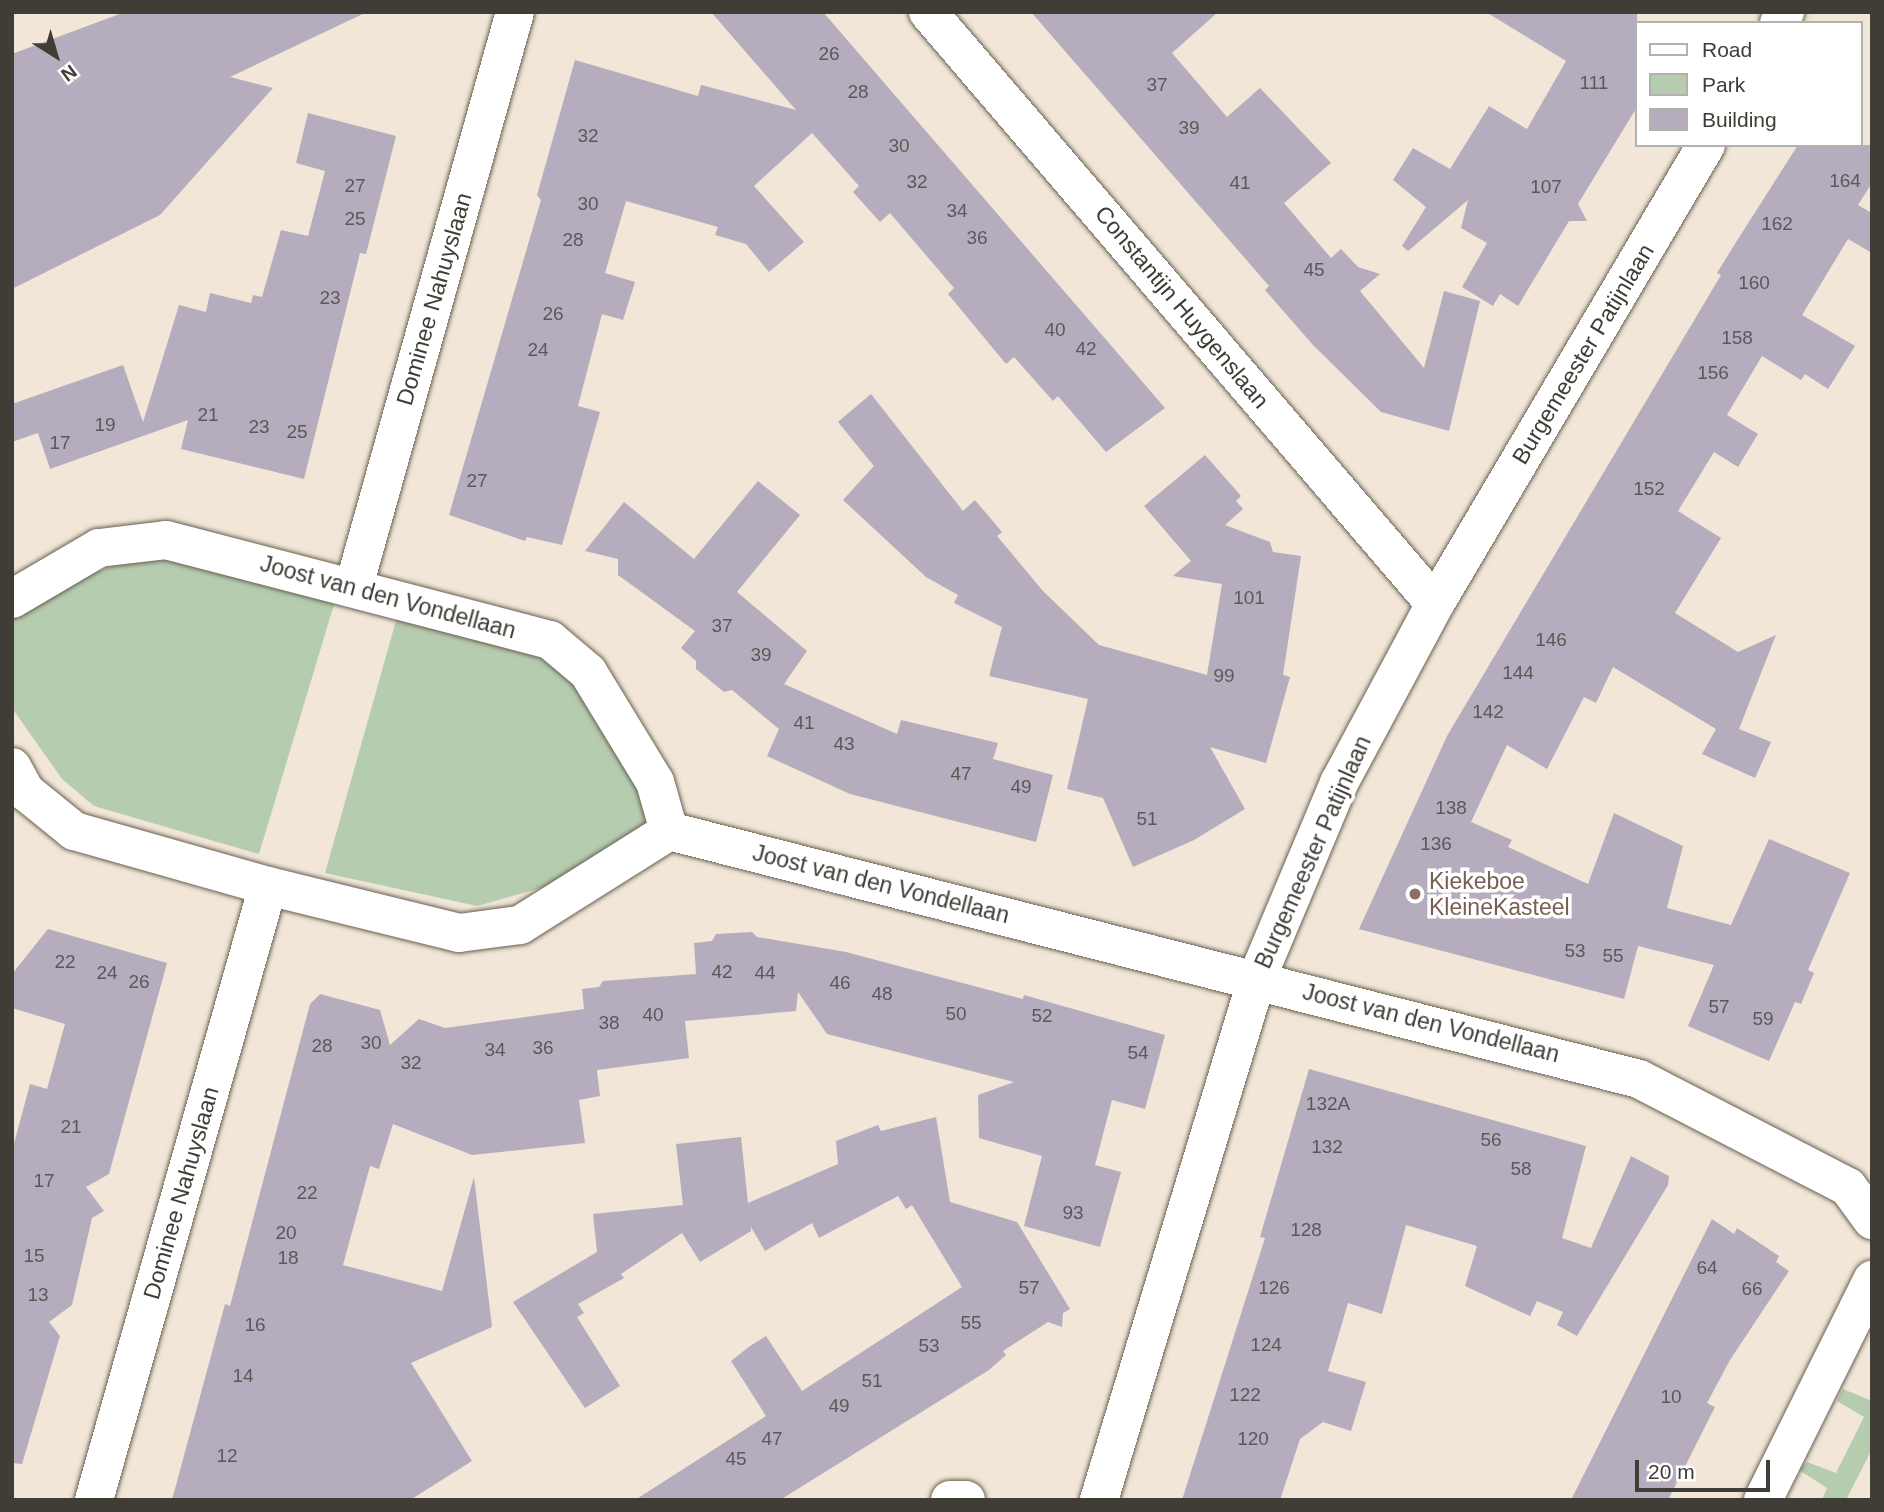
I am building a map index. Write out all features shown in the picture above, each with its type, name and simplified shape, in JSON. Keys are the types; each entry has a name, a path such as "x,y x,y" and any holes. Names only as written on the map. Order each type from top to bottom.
{"street":[{"name":"Dominee Nahuyslaan","path":"354,586 514,12"},
{"name":"Constantijn Huygenslaan","path":"928,12 1434,604"},
{"name":"Burgemeester Patijnlaan","path":"1099,1500 1257,978 1339,783 1434,604 1705,147"},
{"name":"Joost van den Vondellaan","path":"12,599 99,548 166,540 354,586 550,640 588,672 655,782 669,831 1257,978 1639,1080 1848,1187 1872,1220"},
{"path":"12,766 26,792 74,831 268,886 459,933 520,925 669,831"},
{"name":"Dominee Nahuyslaan","path":"94,1500 268,886"},
{"path":"1763,1500 1872,1280"},
{"path":"950,1500 965,1500"}],"green space":[{"path":"167,558 335,601 259,854 94,806 62,779 12,708 12,617 64,584 126,561"},
{"path":"399,610 556,650 646,775 652,840 601,871 477,906 325,873"},
{"path":"1843,1389 1872,1401 1872,1449 1846,1500 1822,1500 1827,1488 1799,1470 1807,1462 1836,1473 1864,1417 1837,1401"}],"building":[{"path":"125,12 367,12 230,77 273,88 160,215 12,289 12,54"},
{"path":"711,12 823,12 1165,408 1106,452 1058,396 1053,401 1014,357 1006,364 948,294 954,288 890,213 880,222 853,192 859,186 812,133 754,186 804,242 769,272 746,244 715,235 718,227 626,201 605,273 635,282 623,320 602,314 578,406 600,412 562,545 527,537 525,541 449,515 541,200 537,195 575,60 698,96 701,85 796,110"},
{"path":"1031,12 1218,12 1172,53 1227,117 1260,88 1331,163 1284,203 1331,258 1341,249 1358,267 1380,274 1360,291 1424,368 1444,291 1480,301 1449,431 1381,412 1313,345 1265,290 1269,286"},
{"path":"1486,12 1637,12 1636,109 1578,204 1587,221 1569,221 1518,306 1500,294 1493,306 1462,287 1487,243 1461,228 1468,200 1408,251 1402,246 1426,207 1393,180 1413,148 1450,169 1489,106 1527,129 1566,61"},
{"path":"308,113 396,136 366,254 360,253 304,479 181,449 188,420 50,469 38,433 12,442 12,404 123,365 143,422 179,305 206,312 210,293 251,303 253,295 262,297 281,230 308,236 325,171 296,163"},
{"path":"1872,145 1872,183 1858,205 1872,213 1872,253 1848,239 1802,315 1855,346 1828,389 1805,374 1801,380 1762,356 1727,415 1758,434 1738,467 1714,452 1678,511 1721,538 1675,613 1738,652 1776,635 1739,729 1771,742 1755,778 1702,754 1716,729 1613,667 1596,703 1584,697 1547,769 1507,745 1471,822 1512,840 1508,847 1588,884 1614,813 1683,846 1667,908 1731,925 1769,839 1850,873 1808,970 1814,973 1801,1004 1795,1002 1769,1061 1688,1026 1714,965 1638,946 1624,999 1359,929 1447,736 1721,275 1717,273 1797,147"},
{"path":"871,394 963,511 975,500 1002,532 997,536 1043,591 1099,645 1207,675 1222,584 1173,576 1191,561 1144,506 1205,455 1241,496 1236,501 1243,509 1225,525 1270,542 1273,552 1301,556 1283,675 1290,677 1266,763 1210,747 1245,809 1194,840 1133,867 1103,798 1067,789 1088,699 989,676 1002,627 954,603 958,595 926,577 843,500 874,466 838,422"},
{"path":"758,481 800,515 737,592 807,651 784,684 897,734 901,720 998,743 993,759 1053,775 1036,842 850,794 767,756 779,729 732,690 724,692 696,669 696,661 681,648 695,631 618,575 618,559 585,551 624,502 694,559"},
{"path":"48,929 167,963 109,1174 86,1187 104,1211 92,1218 72,1305 49,1322 60,1336 22,1464 12,1463 12,1151 30,1084 47,1089 65,1024 12,1008 12,974"},
{"path":"752,932 757,937 846,952 1023,999 1024,995 1165,1035 1145,1109 1112,1100 1095,1165 1121,1172 1100,1247 1024,1226 1042,1156 979,1138 978,1095 1014,1082 827,1034 798,992 796,1011 685,1021 689,1058 597,1070 600,1096 579,1100 585,1143 472,1155 393,1124 379,1169 370,1166 343,1265 442,1291 474,1177 492,1327 411,1363 472,1461 410,1500 172,1500 225,1304 230,1306 310,1004 320,994 380,1010 390,1045 419,1019 445,1028 584,1009 582,989 599,987 603,981 696,974 694,943 712,941 716,934"},
{"path":"1309,1069 1586,1146 1562,1238 1591,1248 1631,1156 1669,1176 1668,1185 1577,1336 1557,1325 1563,1312 1537,1301 1530,1316 1465,1286 1477,1246 1406,1225 1382,1314 1348,1303 1328,1371 1366,1382 1351,1431 1323,1422 1300,1439 1280,1500 1182,1500 1265,1238 1260,1237"},
{"path":"936,1117 950,1202 1017,1222 1070,1309 1063,1313 1062,1327 1048,1322 1003,1351 1006,1355 989,1370 780,1500 635,1500 766,1416 731,1361 750,1346 766,1336 802,1391 962,1287 912,1205 906,1209 898,1196 819,1238 812,1223 765,1251 751,1227 751,1231 700,1262 682,1233 621,1274 624,1278 578,1304 584,1313 577,1317 620,1386 585,1408 513,1302 597,1252 593,1214 683,1205 676,1144 741,1137 748,1203 838,1164 836,1141 878,1125 881,1131"},
{"path":"1712,1219 1734,1234 1737,1228 1779,1256 1776,1262 1789,1271 1730,1360 1707,1403 1715,1407 1668,1500 1571,1500"}],"place":[{"name":"Kiekeboe KleineKasteel","path":"1415,894"}]}
